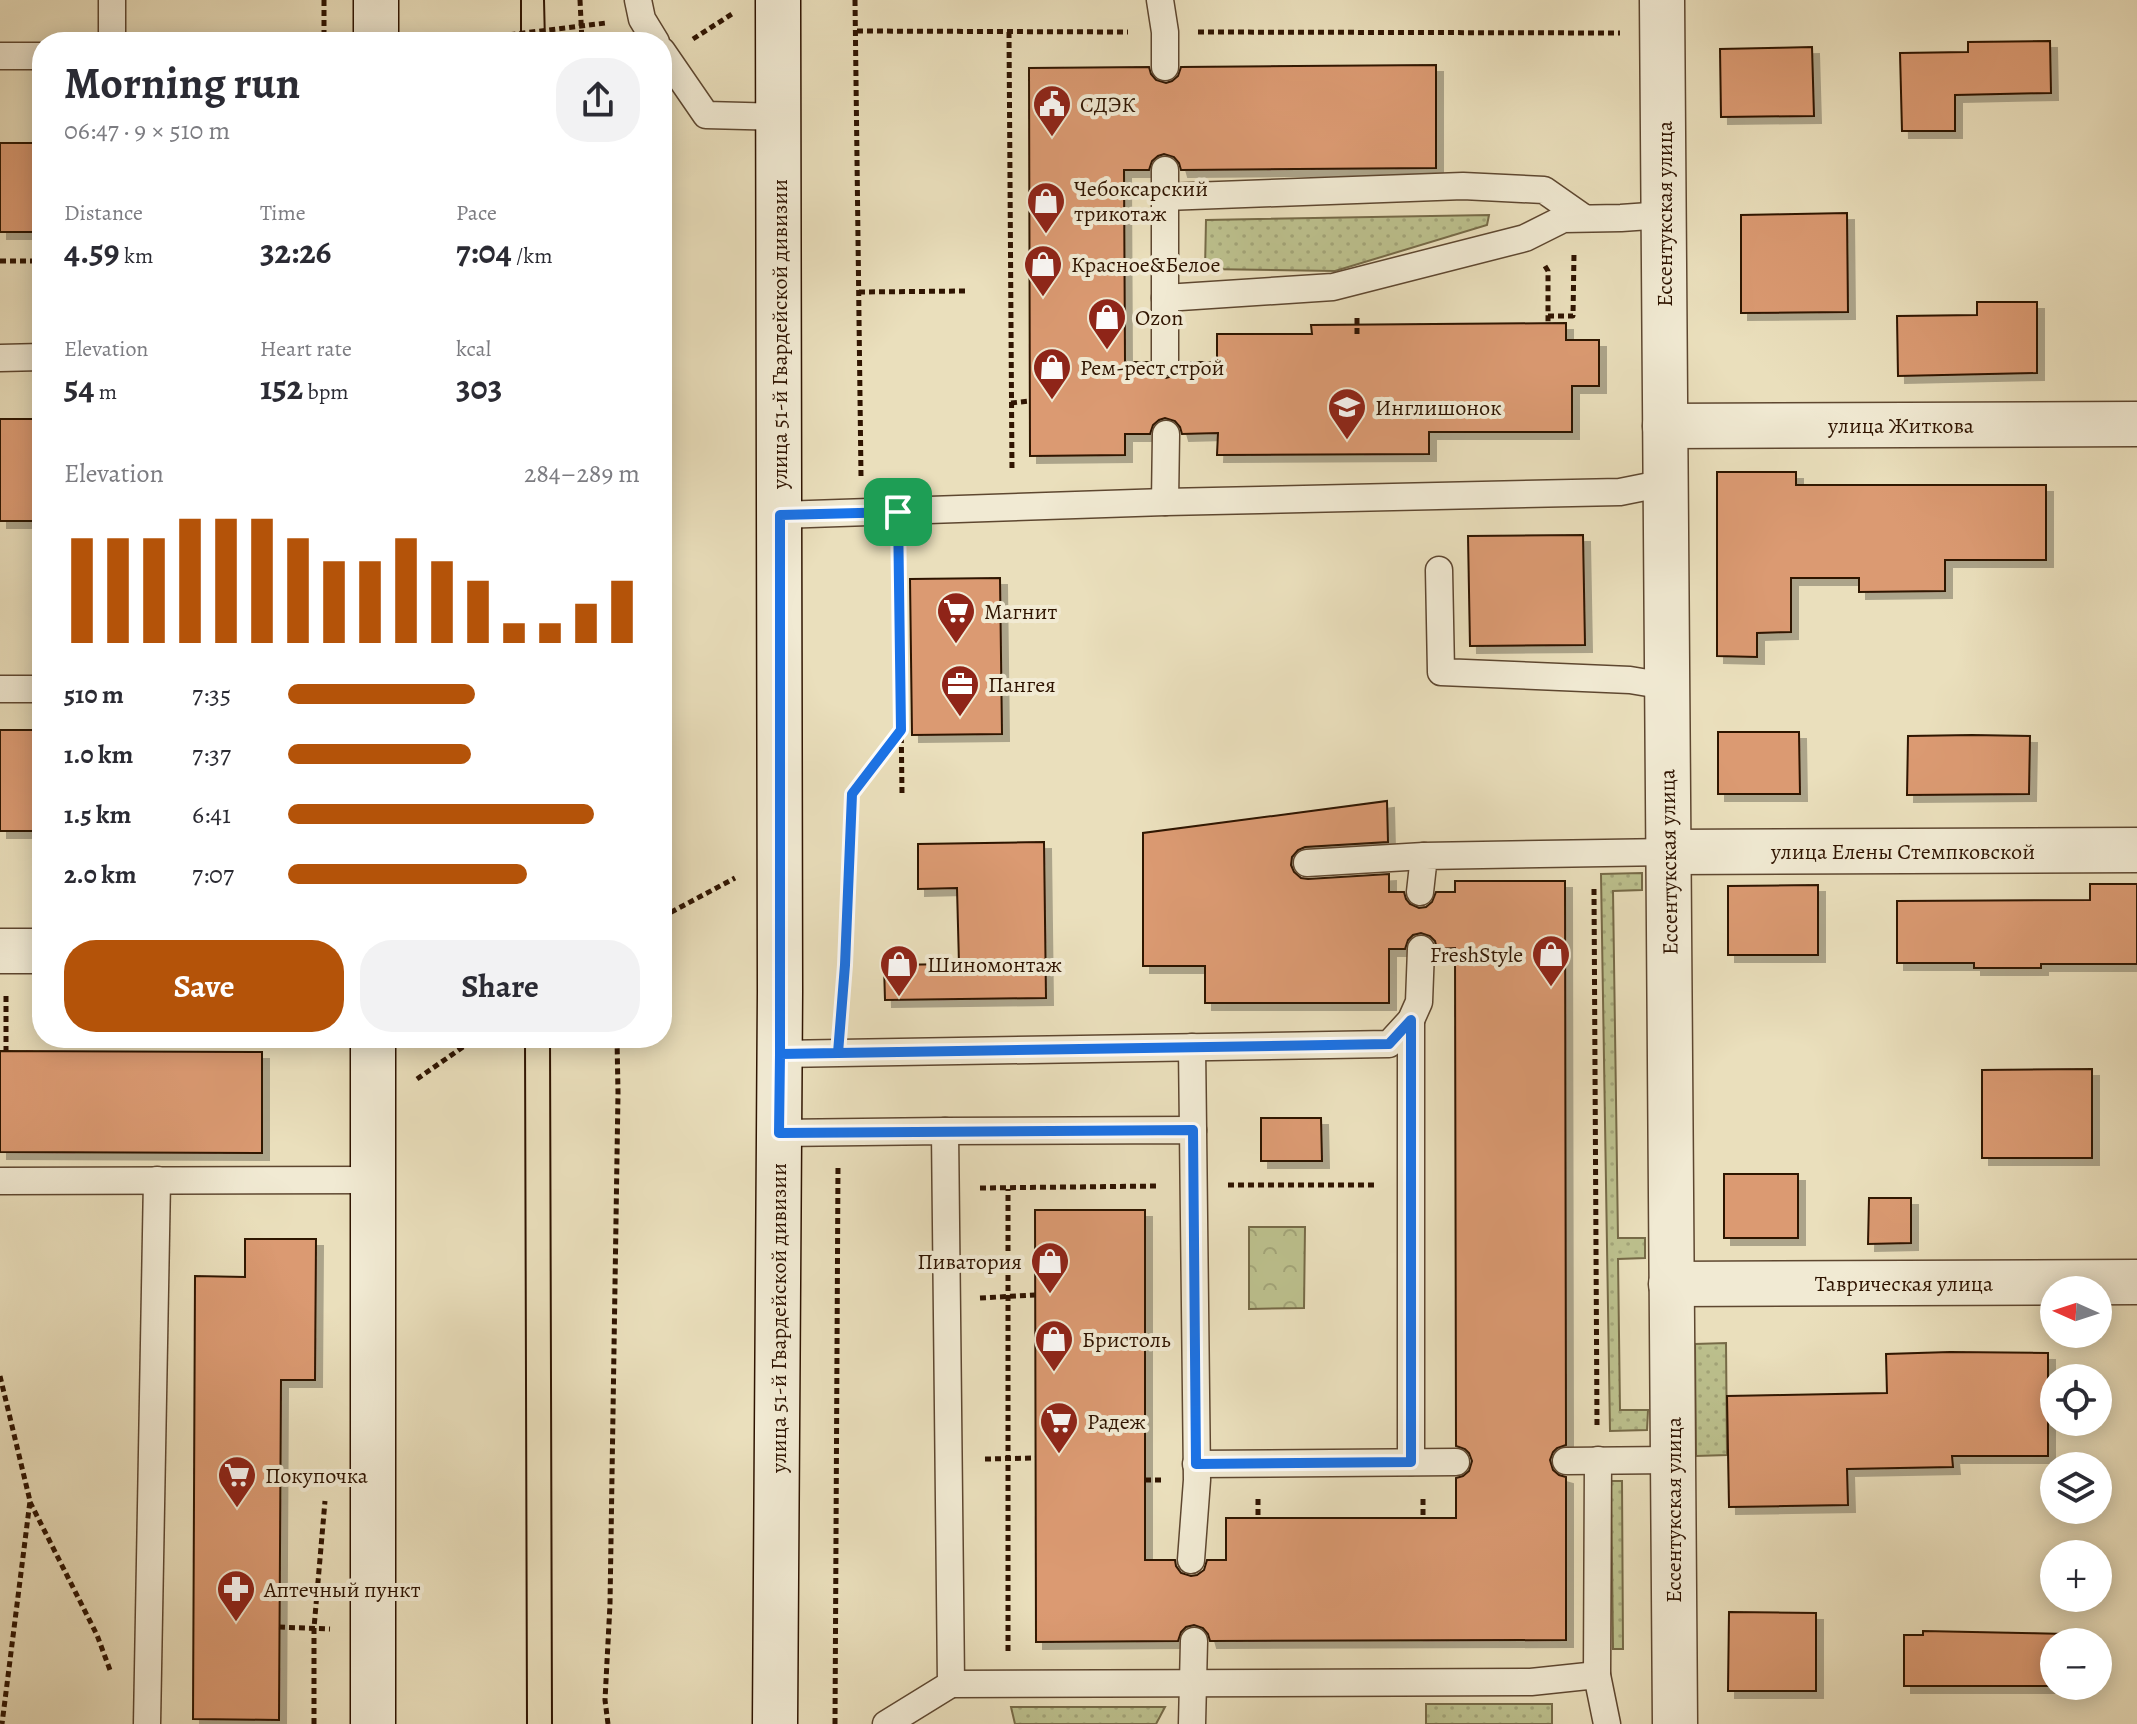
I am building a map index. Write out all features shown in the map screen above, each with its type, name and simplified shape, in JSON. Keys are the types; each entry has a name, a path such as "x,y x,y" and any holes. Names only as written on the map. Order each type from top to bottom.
{"street":[{"path":"376,0 376,32"},
{"name":"Ессентукская улица","path":"1662,0 1675,1724"},
{"name":"улица 51-й Гвардейской дивизии","path":"760,4 779,117 780,1054 775,1724"},
{"name":"улица Житкова","path":"1665,426 2137,424"},
{"name":"улица Елены Стемпковской","path":"1669,852 2137,850"},
{"path":"373,1048 373,1724"},
{"name":"Таврическая улица","path":"1671,1284 2137,1282"}],"lane":[{"path":"112,0 112,32"},
{"path":"1160,0 1165,32 1165,67"},
{"path":"640,10 652,32"},
{"path":"0,56 32,56"},
{"path":"672,66 706,115 779,117"},
{"path":"1165,170 1165,362"},
{"path":"1165,197 1463,186 1544,190 1578,218"},
{"path":"1165,298 1333,287 1525,238 1563,219 1664,215"},
{"path":"0,358 32,357"},
{"path":"1165,502 1166,434"},
{"path":"780,515 1165,502 1620,492 1665,483"},
{"path":"1439,570 1441,672 1630,680 1666,686"},
{"path":"0,689 32,689"},
{"path":"1307,863 1424,856 1669,852"},
{"path":"1420,892 1424,856"},
{"path":"780,1054 1389,1044 1411,1020 1419,1002 1421,949"},
{"path":"1411,1020 1411,1462"},
{"path":"1191,1560 1197,1480 1192,1047"},
{"path":"779,1133 1193,1130"},
{"path":"945,1131 951,1684"},
{"path":"147,1724 157,1180"},
{"path":"0,1181 373,1180"},
{"path":"1598,1460 1597,1675 1607,1724"},
{"path":"1566,1461 1673,1460"},
{"path":"1196,1464 1456,1462"},
{"path":"1192,1724 1194,1641"},
{"path":"886,1724 951,1684 1531,1682 1597,1675"}],"path":[{"path":"324,0 324,32"},
{"path":"580,0 581,32"},
{"path":"855,0 861,513"},
{"path":"672,45 760,4"},
{"path":"527,32 581,25 640,10"},
{"path":"857,31 1625,33"},
{"path":"1009,32 1013,508"},
{"path":"1525,238 1548,271 1548,320 1573,316 1578,218"},
{"path":"0,261 32,261"},
{"path":"859,292 967,291"},
{"path":"1011,403 1030,401"},
{"path":"898,512 902,794"},
{"path":"901,711 912,711"},
{"path":"838,1053 852,794 901,730"},
{"path":"1593,852 1598,1460"},
{"path":"672,912 779,854"},
{"path":"6,1051 16,951"},
{"path":"373,1109 461,1048"},
{"path":"608,1724 605,1700 610,1604 617,1048"},
{"path":"835,1724 838,1133"},
{"path":"1008,1189 1008,1684"},
{"path":"947,1299 1035,1295"},
{"path":"0,1376 30,1501 97,1635 114,1680"},
{"path":"949,1462 1036,1458"},
{"path":"2,1724 30,1501"}],"green space":[{"path":"1489,215 1487,225 1335,271 1205,269 1206,220"},
{"path":"1642,873 1642,890 1613,891 1618,1238 1645,1238 1645,1258 1618,1259 1620,1410 1648,1410 1647,1430 1610,1431 1601,874"},
{"path":"1249,1227 1305,1227 1304,1308 1249,1309"},
{"path":"1726,1343 1727,1455 1696,1456 1695,1344"},
{"path":"1611,1481 1622,1481 1623,1649 1613,1649"},
{"path":"1426,1704 1552,1704 1552,1724 1426,1724"},
{"path":"1011,1707 1165,1707 1156,1724 1015,1724"}],"building":[{"path":"2050,41 2051,93 1955,95 1955,131 1902,131 1900,53 1968,52 1968,42"},
{"path":"1812,47 1814,116 1721,117 1720,49"},
{"path":"1436,65 1436,168 1181,170 1174,157 1164,154 1152,161 1149,170 1124,170 1125,362 1149,362 1156,375 1166,378 1178,371 1181,362 1217,362 1217,334 1312,334 1311,325 1566,323 1566,340 1599,340 1599,386 1572,386 1572,432 1429,432 1429,454 1217,455 1218,433 1182,434 1175,421 1165,418 1153,425 1150,434 1125,434 1125,455 1030,456 1029,68 1149,67 1156,80 1166,83 1178,76 1181,67"},
{"path":"0,143 32,143 32,232 0,232"},
{"path":"1847,213 1848,312 1741,313 1741,215"},
{"path":"1977,302 2037,302 2037,373 1898,376 1897,316 1977,315"},
{"path":"0,419 32,419 32,521 0,521"},
{"path":"1717,472 1796,472 1796,485 2046,485 2046,560 1945,560 1945,591 1859,592 1859,578 1791,578 1791,632 1757,633 1757,657 1717,656"},
{"path":"1583,535 1585,645 1470,646 1468,536"},
{"name":"Магнит","path":"1000,578 1002,734 912,735 910,579"},
{"path":"0,730 32,730 32,831 0,831"},
{"path":"1718,732 1799,732 1800,794 1718,794"},
{"path":"1908,736 2030,736 2029,794 1907,795"},
{"path":"1387,801 1388,842 1305,847 1292,857 1294,872 1308,879 1389,874 1389,892 1404,892 1410,904 1419,908 1432,902 1436,892 1455,892 1455,881 1565,881 1566,1445 1557,1448 1550,1460 1553,1470 1566,1477 1566,1640 1210,1641 1203,1628 1194,1625 1181,1632 1178,1641 1036,1642 1035,1210 1145,1210 1145,1560 1175,1560 1181,1573 1191,1576 1204,1570 1207,1560 1226,1560 1226,1518 1456,1518 1456,1478 1469,1471 1472,1461 1465,1449 1456,1446 1455,948 1437,949 1430,936 1421,933 1408,940 1405,949 1389,949 1389,1003 1205,1003 1205,966 1143,966 1143,833"},
{"path":"1044,842 1046,998 885,1000 884,965 959,964 957,888 918,889 918,844"},
{"path":"2090,884 2137,884 2137,964 1974,968 1974,963 1897,963 1897,901 2090,900"},
{"path":"1818,885 1818,955 1728,955 1728,886"},
{"path":"0,1051 262,1052 262,1153 0,1152"},
{"path":"2092,1069 2092,1158 1982,1158 1982,1070"},
{"path":"1261,1118 1321,1118 1322,1161 1261,1161"},
{"path":"1724,1174 1798,1174 1798,1238 1724,1238"},
{"path":"1869,1198 1911,1198 1911,1243 1868,1244"},
{"path":"245,1239 316,1239 315,1380 281,1380 279,1720 193,1719 195,1276 245,1277"},
{"path":"2048,1353 2048,1364 2040,1364 2040,1436 2048,1436 2048,1452 2040,1452 2040,1456 1952,1456 1953,1467 1847,1469 1848,1505 1729,1507 1727,1396 1887,1393 1886,1354"},
{"path":"1729,1612 1816,1613 1816,1691 1728,1691"},
{"path":"1923,1631 2040,1633 2040,1686 1904,1686 1904,1635 1923,1635"}],"tram line":[{"path":"521,0 521,32"},
{"path":"544,0 545,32"},
{"path":"525,1048 527,1724"},
{"path":"550,1048 552,1724"}],"place":[{"name":"СДЭК","path":"1052,138"},
{"name":"Чебоксарский трикотаж","path":"1046,235"},
{"name":"Красное&Белое","path":"1043,298"},
{"name":"Ozon","path":"1107,351"},
{"name":"Рем-рест строй","path":"1052,401"},
{"name":"Инглишонок","path":"1347,441"},
{"name":"Магнит","path":"956,645"},
{"name":"Пангея","path":"960,718"},
{"name":"FreshStyle","path":"1551,988"},
{"name":"Шиномонтаж","path":"899,998"},
{"name":"Пиватория","path":"1050,1295"},
{"name":"Бристоль","path":"1054,1373"},
{"name":"Радеж","path":"1059,1455"},
{"name":"Покупочка","path":"237,1509"},
{"name":"Аптечный пункт","path":"236,1623"}],"route":[{"path":"898,512 780,515 780,1054 1389,1044 1411,1020 1411,1462 1196,1464 1193,1130 779,1133 780,1054 838,1053 852,794 901,730 898,512"}]}
